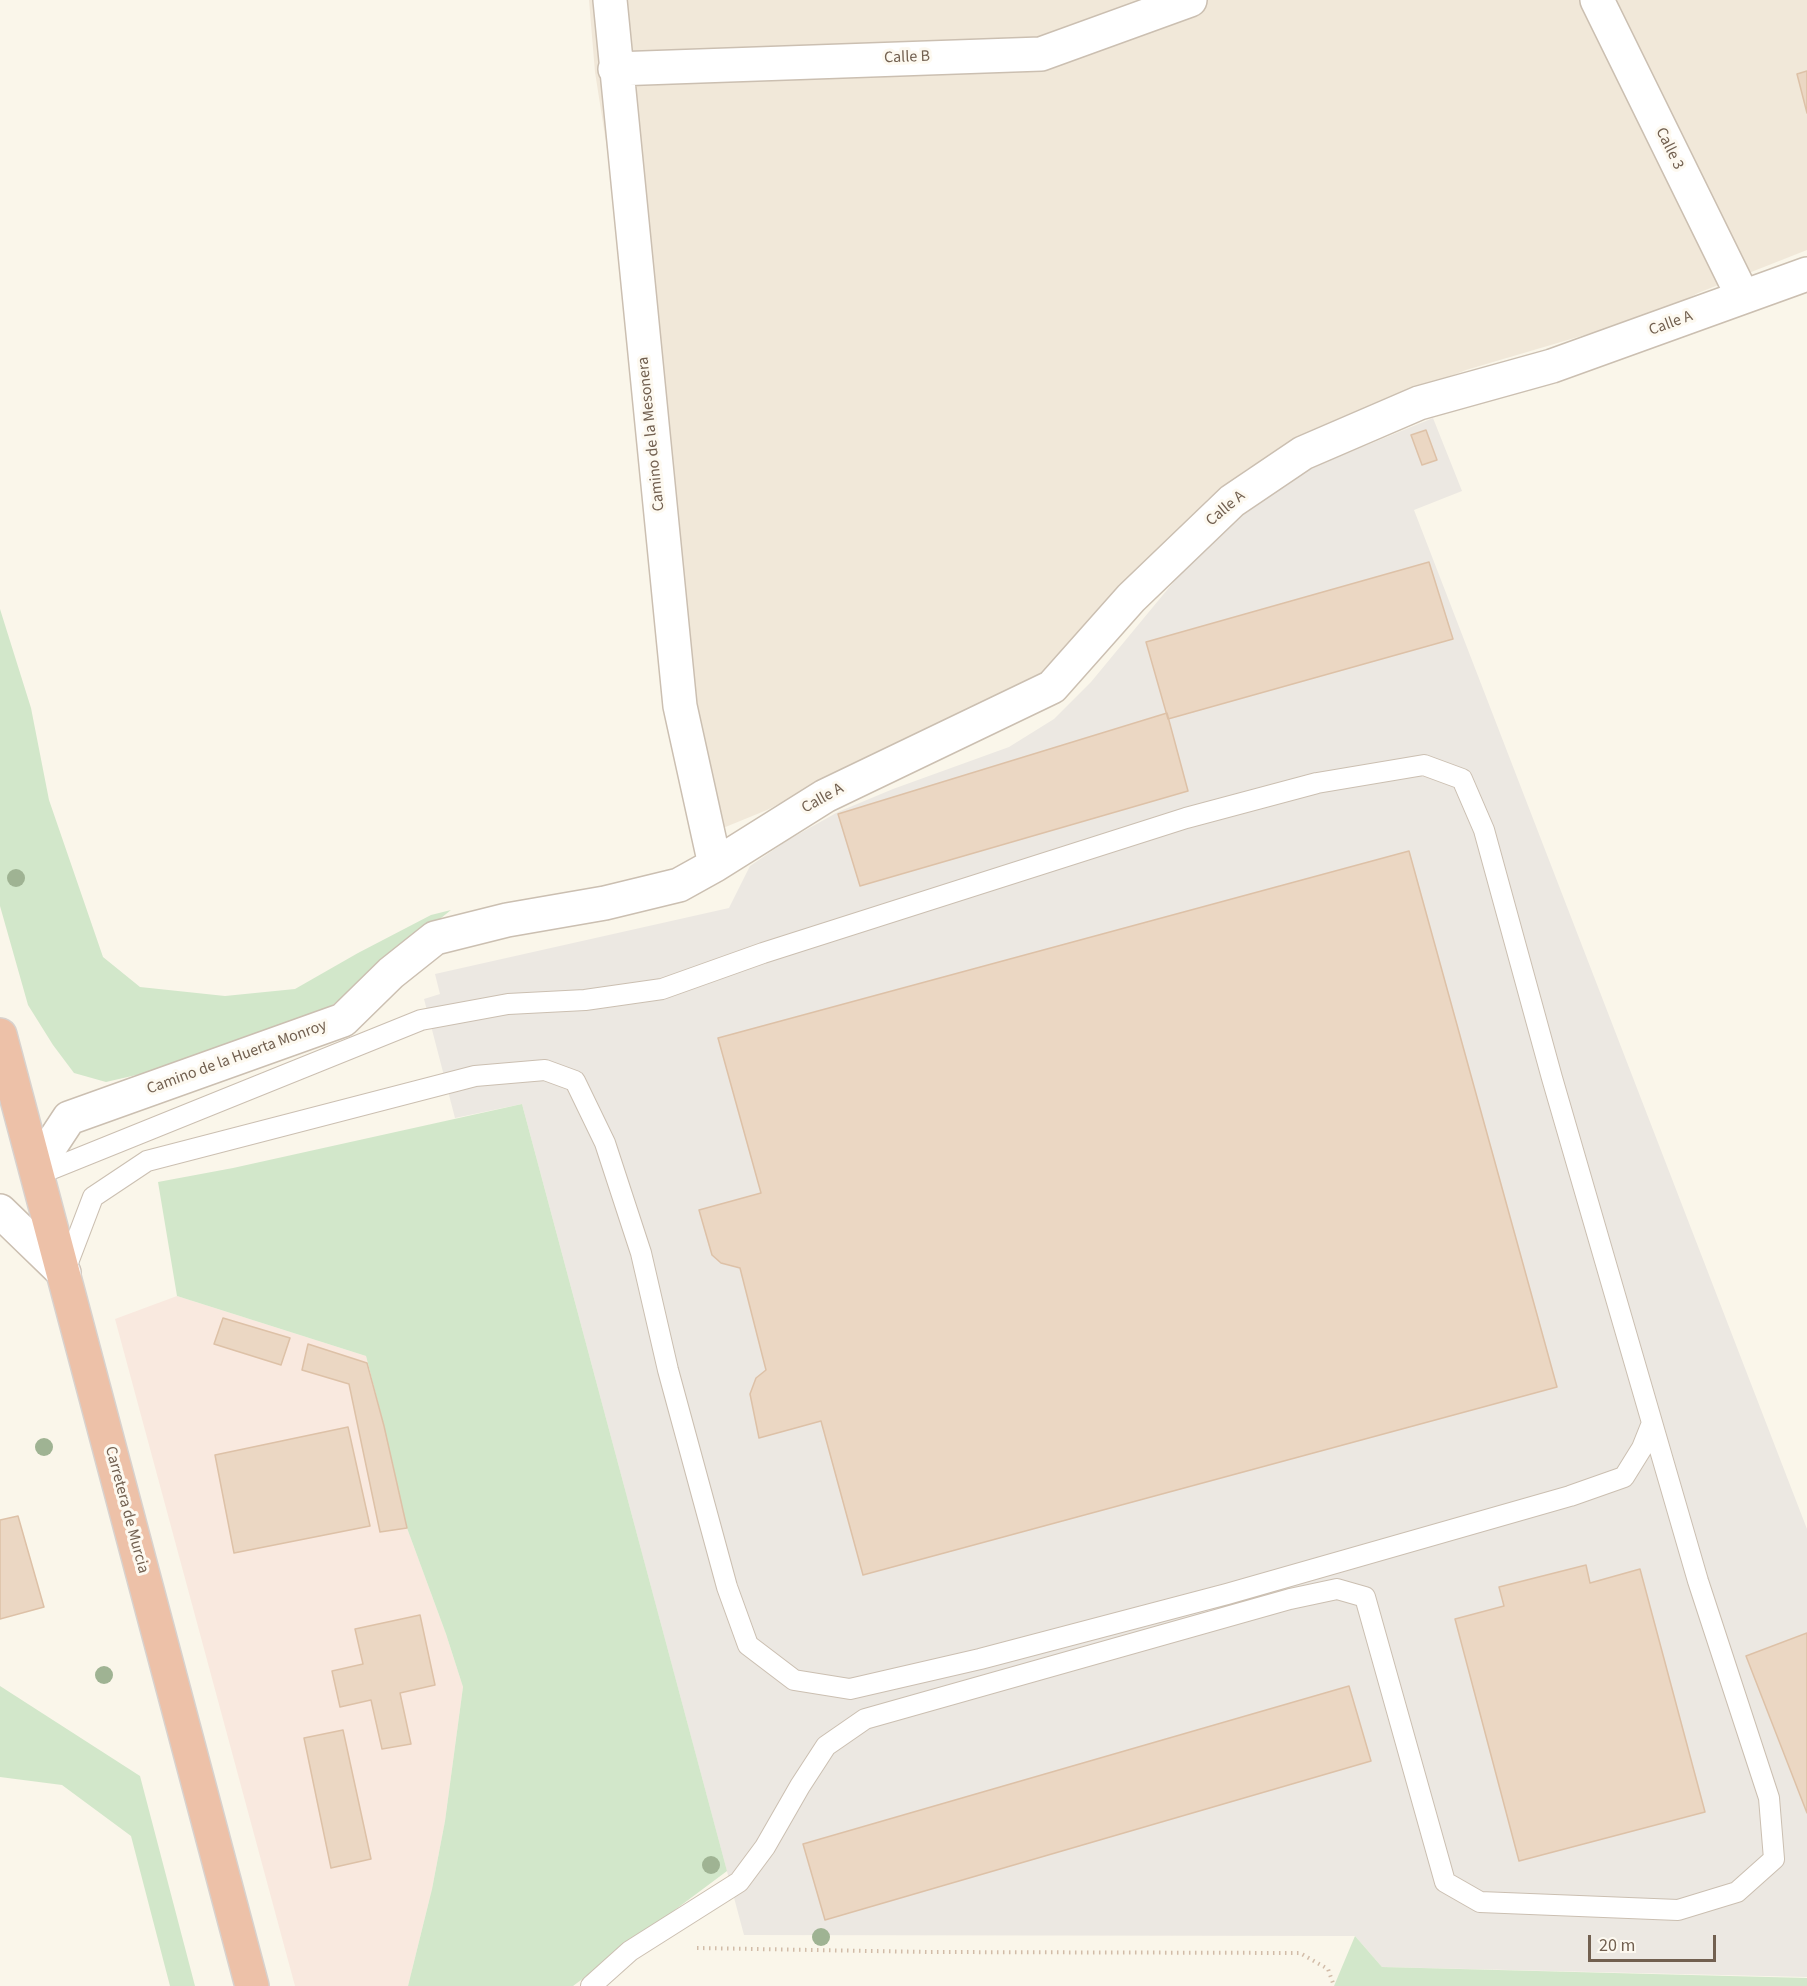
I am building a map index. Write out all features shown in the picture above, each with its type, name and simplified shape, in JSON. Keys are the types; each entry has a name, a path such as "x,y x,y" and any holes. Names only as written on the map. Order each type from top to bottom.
{"highway":[{"name":"Carretera de Murcia","path":"0,1035 252,1986"}],"street":[{"name":"Camino de la Mesonera","path":"610,0 615,69 680,706 715,865"},
{"name":"Calle B","path":"615,69 1041,54 1190,0"},
{"name":"Calle 3","path":"1597,0 1743,297"},
{"name":"Calle A","path":"715,865 825,796 1052,687 1131,598 1232,501 1304,453 1419,404 1552,366 1807,274"},
{"name":"Camino de la Huerta Monroy","path":"37,1172 69,1118 343,1020 391,973 435,938 507,920 605,903 679,885 715,865"},
{"path":"0,1211 64,1273"}],"lane":[{"path":"37,1172 421,1020 508,1004 585,1000 662,989 763,953 1186,818 1317,783 1424,765 1462,779 1484,830 1552,1078 1698,1581 1769,1798 1774,1859 1737,1892 1678,1910 1480,1902 1445,1882 1365,1597 1337,1589 1290,1599 865,1719 826,1746 765,1847 739,1882 630,1951 591,1986"},
{"path":"64,1273 93,1197 147,1161 475,1076 545,1070 575,1081 605,1143 641,1253 668,1370 724,1576 748,1645 794,1680 850,1689 980,1659 1227,1594 1570,1496 1624,1477 1642,1448 1652,1423"}],"path":[{"path":"693,1948 941,1952 1300,1953 1328,1968 1334,1986"}],"shaded area":[{"path":"589,0 1807,0 1807,250 1698,293 1676,305 1622,324 1466,370 1315,430 1247,469 1208,499 1049,670 1027,688 826,780 767,810 723,828 692,693 595,72"},
{"path":"1433,418 1462,491 1414,510 1807,1529 1807,1977 1382,1967 1355,1936 744,1935 522,1104 455,1118 424,999 440,994 435,974 729,908 750,866 788,840 838,812 893,789 1009,747 1054,719 1091,682 1186,567 1233,522 1265,498 1316,466"},
{"path":"177,1296 366,1356 407,1528 463,1687 445,1821 432,1889 408,1986 295,1986 115,1319"}],"green space":[{"path":"0,609 31,708 49,800 103,957 140,987 225,996 295,989 431,915 451,910 315,1019 158,1070 106,1082 74,1073 28,1005 0,906"},
{"path":"522,1104 727,1871 573,1986 408,1986 432,1889 445,1821 463,1687 407,1528 366,1356 177,1296 158,1182 233,1168"},
{"path":"0,1686 140,1776 195,1986 170,1986 131,1836 62,1785 0,1777"},
{"path":"1355,1936 1382,1967 1807,1978 1807,1986 1334,1986"}],"building":[{"path":"1807,71 1807,113 1797,74"},
{"path":"1426,430 1437,460 1422,465 1411,435"},
{"path":"1429,562 1453,639 1168,719 1146,642"},
{"path":"1167,713 1188,791 860,886 838,814"},
{"path":"1409,851 1557,1387 863,1575 821,1421 759,1438 750,1394 756,1378 766,1370 740,1268 721,1263 712,1255 699,1210 761,1193 718,1038"},
{"path":"223,1318 290,1338 281,1365 214,1344"},
{"path":"308,1344 367,1363 407,1528 380,1532 349,1384 302,1370"},
{"path":"348,1427 370,1526 234,1553 215,1455"},
{"path":"18,1516 44,1607 0,1619 0,1520"},
{"path":"1586,1565 1590,1583 1640,1569 1705,1812 1519,1861 1455,1619 1504,1606 1499,1587"},
{"path":"420,1615 435,1685 400,1693 411,1744 382,1749 371,1700 340,1707 332,1671 363,1664 355,1629"},
{"path":"1807,1633 1807,1813 1746,1656"},
{"path":"1349,1686 1371,1761 825,1920 803,1844"},
{"path":"343,1730 371,1859 331,1868 304,1738"}]}
